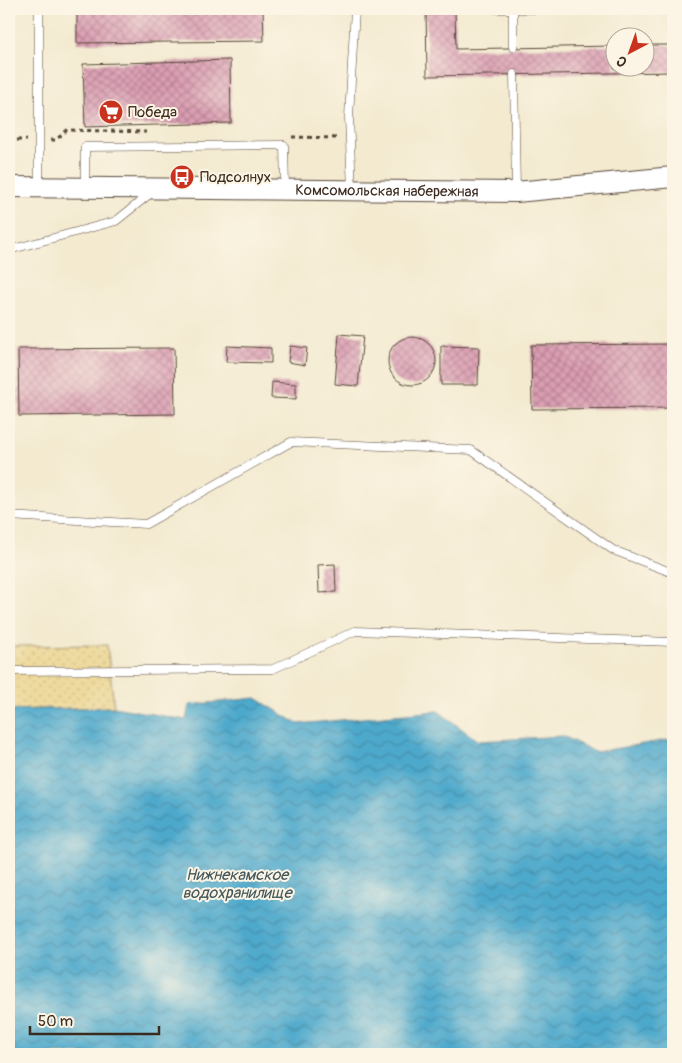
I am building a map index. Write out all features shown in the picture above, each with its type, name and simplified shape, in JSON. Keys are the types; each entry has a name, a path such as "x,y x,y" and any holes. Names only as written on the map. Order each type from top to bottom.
{"street":[{"name":"Комсомольская набережная","path":"9,187 516,192 673,177"}],"lane":[{"path":"39,9 39,188"},
{"path":"352,190 349,117 355,9"},
{"path":"496,9 572,9"},
{"path":"513,10 513,48"},
{"path":"514,74 516,192"},
{"path":"85,188 85,147 284,145 285,189"},
{"path":"9,250 116,221 156,188"},
{"path":"9,516 146,524 292,442 471,450 613,550 673,572"},
{"path":"9,671 273,669 355,631 673,642"}],"sand":[{"path":"107,645 114,707 9,710 9,646"}],"water":[{"name":"Нижнекамское водохранилище","path":"256,698 298,724 438,711 478,741 563,736 595,752 673,739 673,1054 9,1054 9,710 114,707 186,720 189,705"}],"building":[{"path":"263,9 264,41 77,43 77,10"},
{"path":"426,9 455,9 456,49 604,46 604,73 427,76"},
{"path":"654,45 673,45 673,72 654,72"},
{"path":"230,60 231,123 85,127 83,64"},
{"path":"339,334 363,336 358,386 335,384"},
{"path":"412,337 421,339 429,344 434,352 436,361 434,370 429,378 421,383 412,385 403,383 395,378 390,370 388,361 390,352 395,344 403,339"},
{"path":"672,344 673,408 532,409 531,345"},
{"path":"227,346 271,348 271,363 226,362"},
{"path":"290,346 307,348 305,365 288,362"},
{"path":"441,346 479,347 478,385 441,385"},
{"path":"174,348 175,414 19,416 18,349"},
{"path":"272,382 296,384 296,399 271,398"},
{"path":"335,564 336,592 319,593 318,565"}],"place":[{"name":"Победа","path":"111,112"},
{"name":"Подсолнух","path":"182,177"}]}
